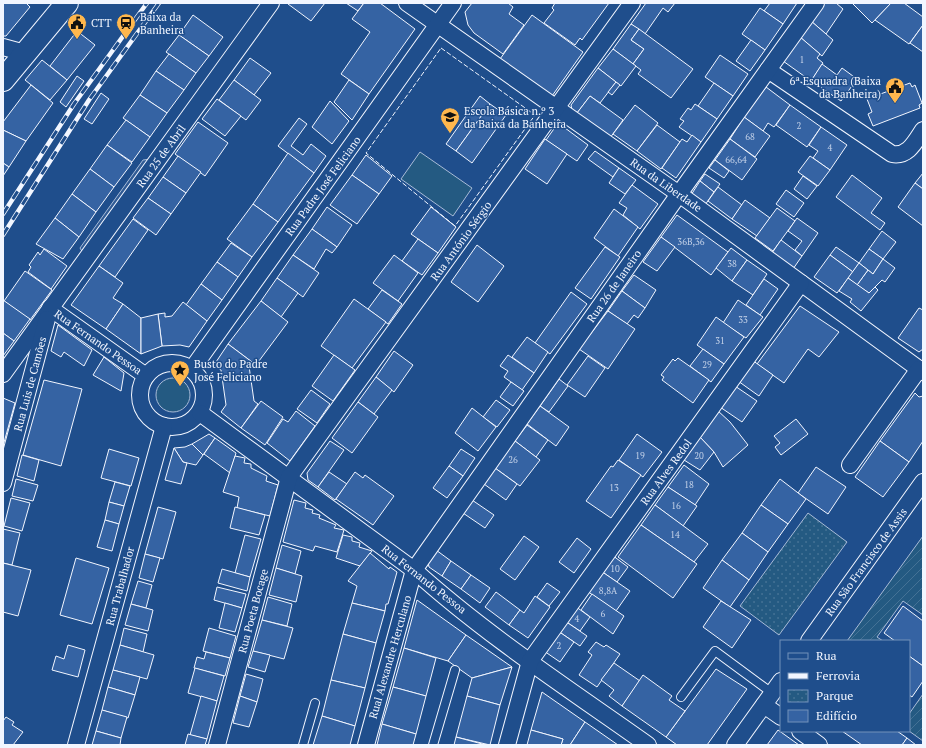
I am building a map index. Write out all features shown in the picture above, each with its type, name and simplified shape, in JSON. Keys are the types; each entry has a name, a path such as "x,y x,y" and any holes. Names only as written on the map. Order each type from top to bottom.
{"main road":[{"path":"3,80 67,3"}],"street":[{"name":"Rua 25 de Abril","path":"3,374 272,3"},
{"name":"Rua da Liberdade","path":"407,3 679,194 921,371"},
{"name":"Rua Padre José Feliciano","path":"192,369 453,3"},
{"name":"Rua António Sérgio","path":"289,477 558,108 632,3"},
{"name":"Rua 26 de Janeiro","path":"414,570 679,194 816,3"},
{"path":"3,47 25,53"},
{"path":"768,70 885,151 897,155 908,151 923,130"},
{"name":"Rua Alves Redol","path":"530,661 801,282"},
{"name":"Rua Fernando Pessoa","path":"50,308 146,376"},
{"name":"Rua Luis de Camões","path":"3,483 50,308"},
{"path":"173,362 183,364 192,369 199,376 205,395 200,413 192,421 183,426 173,428 154,422 146,415 142,406 140,395 141,385 146,376 153,368 173,362"},
{"path":"850,465 921,371"},
{"name":"Rua Fernando Pessoa","path":"200,413 414,570 438,592 638,742"},
{"name":"Rua Trabalhador","path":"76,745 164,426"},
{"name":"Rua Poeta Bocage","path":"217,745 289,477"},
{"name":"Rua São Francisco de Assis","path":"810,640 923,482"},
{"name":"Rual Alexandre Herculano","path":"366,745 414,570"},
{"path":"507,745 530,661"},
{"path":"772,693 780,714"},
{"path":"735,745 772,693"},
{"path":"801,732 820,745"}],"lane":[{"path":"681,697 715,651 772,693"},
{"path":"433,745 455,670"},
{"path":"303,745 315,703"}],"green space":[{"path":"420,152 472,188 453,216 401,179"},
{"path":"176,378 185,383 189,388 189,402 185,407 180,411 170,412 166,411 157,402 156,392 157,388 166,379"},
{"path":"808,513 847,542 779,635 740,606"},
{"path":"923,536 923,615 903,601 877,637 882,640 848,640"},
{"path":"923,694 923,741 910,732 910,713"}],"shaded area":[{"path":"151,159 83,253 80,248 143,160"}],"building":[{"path":"3,3 26,3 30,7 6,36 3,36"},
{"path":"325,3 311,21 288,4"},
{"path":"346,3 364,3 358,11"},
{"path":"364,3 380,3 415,29 369,94 341,74 370,32 352,19"},
{"path":"472,3 508,3 513,7 509,14 524,25 503,54 474,33 468,25 465,12"},
{"path":"555,3 609,3 582,40 580,38 575,45 544,23 554,10 552,8"},
{"path":"646,3 675,3 668,12 663,8 645,34 631,24"},
{"path":"770,3 797,3 783,24 764,11"},
{"path":"823,3 836,3 843,9 826,34 811,21"},
{"path":"852,3 891,3 872,23"},
{"path":"891,3 904,3 923,17 923,25 909,44 875,20"},
{"path":"760,8 783,24 765,50 742,34"},
{"path":"193,15 223,37 209,56 179,35"},
{"path":"532,15 583,52 552,96 500,59"},
{"path":"811,21 833,40 822,56 800,37"},
{"path":"631,24 639,29 631,40 644,49 633,64 613,49"},
{"path":"923,25 923,52 910,43"},
{"path":"639,29 693,69 671,98 638,74 641,70 633,64 644,49 631,40"},
{"path":"77,31 95,45 67,80 50,66"},
{"path":"179,35 209,56 196,73 166,52"},
{"path":"800,37 820,54 817,58 823,63 811,81 783,61"},
{"path":"751,40 765,50 750,71 736,61"},
{"path":"613,49 636,66 621,86 598,68"},
{"path":"169,54 196,73 184,90 156,71"},
{"path":"720,55 748,74 733,96 705,77"},
{"path":"250,58 271,73 254,95 234,80"},
{"path":"42,60 67,80 50,100 25,80"},
{"path":"822,64 837,75 842,68 857,79 841,101 811,81"},
{"path":"598,68 616,82 600,103 590,96 577,113 572,110 571,105"},
{"path":"156,71 184,90 167,113 140,95"},
{"path":"77,76 84,81 66,107 60,102"},
{"path":"234,80 261,100 246,120 219,100"},
{"path":"349,80 369,94 352,120 334,102"},
{"path":"616,82 620,85 612,95 608,92"},
{"path":"714,83 733,96 717,119 698,106"},
{"name":"6ª Esquadra (Baixa da Banheira)","path":"910,83 912,87 915,85 922,103 919,105 920,108 873,126 868,114 872,112 867,99"},
{"path":"31,85 53,103 26,141 3,130 3,122"},
{"path":"766,87 790,105 774,127 768,123 763,131 744,117"},
{"path":"101,93 109,99 92,124 84,119"},
{"path":"140,95 167,113 150,137 123,118"},
{"path":"480,96 490,104 456,151 446,144"},
{"path":"590,96 623,120 610,138 577,113"},
{"path":"217,99 241,116 225,136 202,119"},
{"path":"330,101 349,121 332,144 312,127"},
{"path":"490,104 506,115 472,163 456,151"},
{"path":"695,104 717,119 701,142 679,127 684,121 680,119 688,108 691,110"},
{"path":"635,105 658,123 637,151 613,134"},
{"path":"790,105 821,127 807,147 776,125"},
{"path":"744,117 770,136 755,157 730,139"},
{"path":"299,118 307,124 291,146 303,155 311,144 326,156 314,173 278,146"},
{"path":"126,120 150,137 132,162 107,145"},
{"path":"198,122 228,143 205,176 175,154"},
{"path":"561,125 588,145 577,161 546,140 556,126"},
{"path":"657,125 680,142 661,169 637,151"},
{"path":"821,127 847,145 830,170 813,158 818,151 809,145"},
{"path":"3,130 26,141 9,167 3,163"},
{"path":"692,135 701,142 676,178 662,168 682,139 687,142"},
{"path":"545,139 567,154 547,184 525,169"},
{"path":"730,139 757,159 742,180 715,160"},
{"path":"107,145 132,163 114,187 90,169"},
{"path":"595,151 619,168 613,177 588,159"},
{"path":"288,153 314,173 278,222 253,204"},
{"path":"366,155 392,176 379,194 352,175"},
{"path":"178,156 201,172 186,193 163,177"},
{"path":"810,156 830,170 818,186 798,172"},
{"path":"715,160 729,171 724,178 709,168"},
{"path":"3,163 9,167 3,176"},
{"path":"619,168 636,180 625,194 609,183"},
{"path":"90,169 114,187 96,212 72,194"},
{"path":"923,173 923,189 915,183"},
{"path":"705,174 720,184 714,192 700,181"},
{"path":"352,175 379,194 357,224 330,205"},
{"path":"852,175 882,198 871,213 885,223 880,230 836,197"},
{"path":"803,176 817,186 807,199 794,189"},
{"path":"163,177 186,193 171,214 148,198"},
{"path":"700,181 714,192 705,205 691,195"},
{"path":"915,183 923,189 923,226 898,207"},
{"path":"632,185 658,204 640,229 623,215 627,208 619,203"},
{"path":"718,187 742,205 732,219 708,201"},
{"path":"786,190 804,203 794,217 776,204"},
{"path":"72,194 96,212 79,237 55,218"},
{"path":"148,198 171,214 156,235 133,218"},
{"path":"745,200 770,218 757,236 732,219"},
{"path":"253,204 278,222 252,257 227,239"},
{"path":"327,207 352,225 337,247 312,229"},
{"path":"431,207 456,227 438,253 411,234"},
{"path":"777,208 795,221 773,251 755,238"},
{"path":"614,209 638,227 618,256 594,238"},
{"path":"677,215 728,252 711,275 661,237"},
{"path":"55,218 79,237 63,259 36,244"},
{"path":"797,218 818,233 802,256 795,250 802,241 788,231"},
{"path":"133,219 148,230 115,277 99,266"},
{"path":"312,229 337,247 332,253 326,249 314,269 293,255"},
{"path":"882,231 896,242 883,259 869,249"},
{"path":"661,237 675,247 657,271 643,262"},
{"path":"418,239 438,253 422,275 402,261"},
{"path":"781,240 802,256 793,269 772,253"},
{"path":"231,243 252,257 238,277 217,262"},
{"path":"477,245 504,266 478,302 451,282"},
{"path":"605,247 620,257 591,299 575,288"},
{"path":"836,247 859,263 853,272 830,255"},
{"path":"731,248 747,260 732,281 716,268"},
{"path":"44,249 67,266 51,289 28,272 31,267 29,265 38,252 40,255"},
{"path":"869,249 883,259 873,274 859,263"},
{"path":"293,255 319,273 303,297 277,278"},
{"path":"394,255 418,273 398,301 373,283"},
{"path":"830,255 853,272 837,293 814,277"},
{"path":"883,259 895,268 885,282 882,280 869,293 857,285 868,270 873,274"},
{"path":"747,260 767,274 753,295 732,281"},
{"path":"217,262 238,277 222,300 201,284"},
{"path":"859,263 868,270 857,285 848,278"},
{"path":"99,266 123,283 113,298 123,304 106,329 71,305"},
{"path":"25,271 52,290 30,320 4,301"},
{"path":"634,275 656,290 645,308 622,291"},
{"path":"277,278 298,293 281,317 261,301"},
{"path":"848,278 869,293 875,287 878,290 861,311 850,302 852,299 839,291"},
{"path":"764,279 778,289 760,315 746,305"},
{"path":"201,284 222,300 207,321 186,305"},
{"path":"382,290 402,304 388,324 368,309"},
{"path":"622,291 645,308 638,318 634,315 627,324 608,311"},
{"path":"571,292 587,304 550,354 535,343"},
{"path":"354,299 386,322 352,368 321,346"},
{"path":"3,300 30,319 14,341 3,333"},
{"path":"738,300 763,317 746,338 723,323"},
{"path":"261,301 288,322 256,365 228,344"},
{"path":"183,302 207,321 189,347 180,345 162,346 158,314 165,313 165,317 172,316"},
{"path":"123,304 141,318 141,354 106,329"},
{"path":"800,306 839,332 819,357 808,349 784,383 757,364"},
{"path":"919,308 923,310 923,349 919,352 898,338"},
{"path":"608,311 635,329 608,369 579,349"},
{"path":"158,314 162,346 141,354 141,318"},
{"path":"716,317 744,337 724,364 697,345"},
{"path":"58,325 92,350 84,366 64,352 61,357 51,351"},
{"path":"3,333 14,341 3,356"},
{"path":"527,337 548,352 534,373 512,357"},
{"path":"228,344 252,362 249,366 254,401 258,404 241,428 221,412 226,405 221,370 214,365"},
{"path":"703,349 724,364 711,382 690,366"},
{"path":"394,351 413,365 394,392 376,377"},
{"path":"334,355 355,370 333,401 312,386"},
{"path":"508,355 534,373 522,390 504,377 508,371 500,366"},
{"path":"588,356 605,368 585,397 567,385"},
{"path":"104,357 124,373 121,391 93,375"},
{"path":"678,358 709,380 693,403 662,380 664,377 661,375 673,359 675,361"},
{"path":"752,360 773,375 759,396 738,381"},
{"path":"376,377 392,390 374,414 358,402"},
{"path":"559,379 568,386 549,412 540,406"},
{"path":"44,380 82,389 61,466 23,455"},
{"path":"511,382 524,391 513,406 500,397"},
{"path":"735,386 757,401 742,422 720,407"},
{"path":"311,390 330,404 317,423 297,409"},
{"path":"915,393 919,397 923,396 923,441 909,462 880,441"},
{"path":"3,398 15,403 3,446"},
{"path":"496,400 510,410 497,427 483,417"},
{"path":"261,401 283,417 265,445 241,428"},
{"path":"358,402 378,417 352,453 332,438"},
{"path":"540,406 569,427 556,446 527,424"},
{"path":"472,408 496,427 478,451 455,433"},
{"path":"717,410 730,422 748,445 723,467 714,452 699,436"},
{"path":"296,411 315,426 290,461 267,443 283,419 288,422"},
{"path":"796,419 808,434 781,455 775,447 780,443 774,436"},
{"path":"527,425 548,440 536,457 515,441"},
{"path":"209,434 215,438 203,455 192,444"},
{"path":"637,434 662,452 643,477 619,460"},
{"path":"699,436 714,452 700,470 684,460"},
{"path":"215,438 236,453 230,473 204,454"},
{"path":"330,441 344,450 318,487 308,480 307,473"},
{"path":"515,441 540,460 520,486 495,468"},
{"path":"880,441 909,462 883,497 855,477"},
{"path":"192,444 203,455 196,465 183,462 174,448 185,447"},
{"path":"174,448 183,462 187,463 181,484 165,480"},
{"path":"109,449 139,458 131,486 101,478"},
{"path":"461,449 475,458 463,476 449,466"},
{"path":"22,455 39,460 34,481 17,476"},
{"path":"235,456 245,458 244,463 251,464 251,468 267,476 266,481 278,485 270,516 237,508 239,497 223,492"},
{"path":"618,460 641,475 611,518 586,501 611,466 613,467"},
{"path":"684,465 709,484 695,505 668,487"},
{"path":"449,466 463,476 447,498 433,488"},
{"path":"816,467 846,487 828,514 798,493"},
{"path":"495,468 517,484 506,500 484,484"},
{"path":"329,472 347,484 335,500 318,487"},
{"path":"355,472 363,478 365,475 394,496 373,525 336,499"},
{"path":"16,479 38,485 33,501 12,496"},
{"path":"780,479 806,499 788,524 761,505"},
{"path":"115,482 130,486 124,506 109,502"},
{"path":"668,487 697,506 683,526 655,505"},
{"path":"11,498 30,503 22,531 4,526"},
{"path":"294,500 306,503 305,508 313,510 312,513 320,515 319,518 336,525 334,528 344,530 337,552 315,546 313,551 283,542"},
{"path":"472,500 494,515 485,528 463,513"},
{"path":"109,502 124,506 119,524 105,520"},
{"path":"655,505 708,544 694,562 641,525"},
{"path":"761,505 788,524 768,552 742,533"},
{"path":"158,507 176,512 163,559 145,554"},
{"path":"235,507 265,515 259,535 230,528"},
{"path":"105,520 119,524 112,551 97,547"},
{"path":"641,525 697,564 673,598 618,557"},
{"path":"3,529 20,533 12,565 3,563"},
{"path":"742,533 768,552 749,580 722,560"},
{"path":"245,535 261,539 250,577 235,573"},
{"path":"343,535 352,537 352,541 360,543 359,547 372,551 360,566 336,558"},
{"path":"524,536 539,547 515,580 500,569"},
{"path":"577,538 591,549 574,573 559,562"},
{"path":"282,545 301,551 295,574 276,568"},
{"path":"436,550 451,561 442,576 429,567 428,562"},
{"path":"370,553 389,569 390,567 397,572 385,611 352,603 357,586 348,581"},
{"path":"145,554 160,558 153,582 139,578"},
{"path":"612,555 628,567 617,582 601,571"},
{"path":"76,558 109,568 92,624 60,615"},
{"path":"722,560 749,580 730,607 703,588"},
{"path":"451,561 471,575 461,589 442,576"},
{"path":"3,563 31,570 18,616 3,612"},
{"path":"276,568 302,576 296,602 269,595"},
{"path":"222,569 250,577 247,591 218,583"},
{"path":"601,571 630,591 616,611 587,591"},
{"path":"471,575 490,588 480,603 461,589"},
{"path":"138,581 152,585 146,608 131,604"},
{"path":"547,583 560,592 549,606 537,597"},
{"path":"217,587 246,594 242,608 214,600"},
{"path":"496,592 520,610 509,625 485,607"},
{"path":"592,594 624,616 613,634 581,610"},
{"path":"535,596 550,607 528,638 509,625 520,610 524,613"},
{"path":"268,597 292,604 287,626 262,620"},
{"path":"417,600 466,635 448,661 404,648"},
{"path":"721,601 751,620 732,648 703,627"},
{"path":"225,603 242,608 235,632 219,628"},
{"path":"352,603 385,611 376,643 343,634"},
{"path":"131,604 153,610 148,631 125,625"},
{"path":"575,606 590,617 580,631 565,621"},
{"path":"903,606 923,621 923,666 910,657 910,640 894,640 884,633"},
{"path":"262,620 293,628 284,659 253,651"},
{"path":"565,621 587,636 580,646 558,631"},
{"path":"124,628 147,634 143,652 120,645"},
{"path":"209,628 236,636 230,658 203,651"},
{"path":"558,631 574,642 560,662 544,651"},
{"path":"343,634 376,643 365,688 331,680"},
{"path":"466,635 512,667 472,678 448,661"},
{"path":"596,642 604,647 606,645 620,654 597,687 579,675 592,655 588,652"},
{"path":"68,645 85,650 78,677 52,670 56,656 64,659"},
{"path":"120,645 154,655 147,679 113,670"},
{"path":"404,648 436,658 426,696 393,687"},
{"path":"253,651 270,655 265,672 248,667"},
{"path":"206,652 230,658 225,676 194,668 197,657 204,659"},
{"path":"910,657 923,666 923,681 912,697 910,696"},
{"path":"614,663 640,681 622,706 609,696 614,690 601,680"},
{"path":"512,667 500,705 467,696 472,678"},
{"path":"195,668 224,676 217,701 188,693"},
{"path":"716,669 747,689 707,745 677,745 666,737"},
{"path":"113,670 140,677 135,695 108,687"},
{"path":"246,674 263,679 257,702 240,696"},
{"path":"643,675 672,696 669,700 685,711 666,737 622,706"},
{"path":"331,680 365,688 355,726 322,716"},
{"path":"108,687 135,695 128,718 102,710"},
{"path":"393,687 426,696 416,734 382,724"},
{"path":"542,692 585,722 570,745 561,745 563,739 531,730"},
{"path":"201,696 217,701 207,739 190,735"},
{"path":"240,696 257,702 249,727 233,723"},
{"path":"467,696 500,705 490,745 456,737"},
{"path":"102,710 127,717 121,738 96,731"},
{"path":"322,716 355,726 350,745 313,745"},
{"path":"6,717 14,722 12,725 23,732 13,745 3,745 3,721"},
{"path":"585,722 618,745 570,745"},
{"path":"382,724 416,734 413,745 377,745"},
{"path":"531,730 563,739 561,745 527,745"},
{"path":"778,730 799,745 767,745"},
{"path":"96,731 121,738 120,745 92,745"},
{"path":"843,732 898,732 907,738 902,745 862,745"},
{"path":"188,734 207,739 205,745 185,745"},
{"path":"456,737 486,745 454,745"},
{"path":"907,738 916,745 902,745"}],"railway":[{"path":"3,214 74,104 147,3"},
{"path":"3,235 89,100 159,3"}],"fence":[{"path":"441,48 535,115 455,226 366,153 441,48"}],"place":[{"name":"CTT","path":"77,40"},
{"name":"Baixa da Banheira","path":"126,40"},
{"name":"6ª Esquadra (Baixa da Banheira)","path":"895,104"},
{"name":"Escola Básica n.º 3 da Baixa da Banheira","path":"450,134"},
{"name":"Busto do Padre José Feliciano","path":"180,387"}]}
